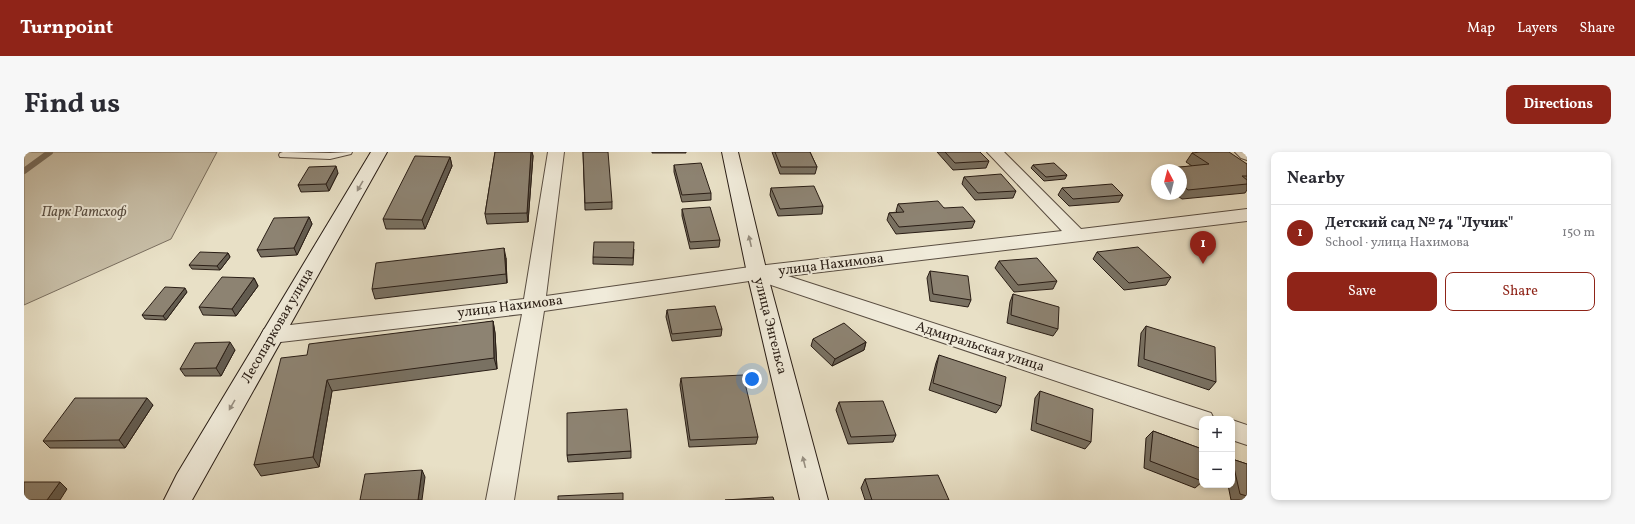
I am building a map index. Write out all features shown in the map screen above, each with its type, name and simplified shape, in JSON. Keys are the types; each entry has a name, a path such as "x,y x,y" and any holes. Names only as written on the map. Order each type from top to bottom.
{"street":[{"name":"Лесопарковая улица","path":"178,500 187,482 379,152"},
{"path":"500,500 534,305 556,152"},
{"name":"улица Энгельса","path":"730,152 757,273 814,500"},
{"path":"995,152 1077,236"},
{"path":"1243,152 1247,155"},
{"name":"улица Нахимова","path":"272,335 534,305 757,273 1247,216"},
{"name":"Адмиральская улица","path":"757,273 1199,419"},
{"path":"1235,431 1247,435"}],"lane":[{"path":"283,155 330,156 348,152"}],"green space":[{"name":"Парк Ратсхоф","path":"24,152 217,152 171,239 24,305"}],"building":[{"path":"495,152 531,152 527,213 485,214"},
{"path":"583,152 608,152 612,202 585,203"},
{"path":"775,152 810,152 817,167 781,167"},
{"path":"945,152 980,152 989,161 955,163"},
{"path":"1229,152 1247,164 1247,176 1242,176 1247,180 1247,184 1188,190 1187,166 1209,164 1192,153"},
{"path":"415,156 450,157 422,220 383,219"},
{"path":"701,163 711,193 682,195 674,165"},
{"path":"1054,163 1067,175 1046,177 1033,165"},
{"path":"336,166 326,184 298,185 309,167"},
{"path":"1001,174 1016,191 978,193 964,177"},
{"path":"1112,184 1123,195 1073,199 1062,188"},
{"path":"814,186 823,206 780,209 771,188"},
{"path":"938,201 944,208 963,207 975,221 899,227 889,213 904,212 898,204"},
{"path":"710,207 720,240 690,242 682,209"},
{"path":"309,217 294,248 257,250 274,218"},
{"path":"594,242 634,242 633,258 593,257"},
{"path":"1138,247 1171,277 1129,283 1097,252"},
{"path":"504,248 506,274 372,289 376,263"},
{"path":"200,252 228,253 217,266 189,265"},
{"path":"1037,258 1057,281 1018,285 999,261"},
{"path":"930,271 968,276 971,300 933,294"},
{"path":"222,277 254,278 232,309 199,307"},
{"path":"165,287 185,288 163,316 142,315"},
{"path":"1013,294 1059,307 1058,329 1011,315"},
{"path":"715,306 722,329 672,334 667,310"},
{"path":"493,321 494,358 327,380 313,457 254,465 281,358 307,355 309,344"},
{"path":"844,323 866,342 835,359 813,339"},
{"path":"1146,326 1215,347 1216,382 1144,359"},
{"path":"230,342 216,368 180,369 195,343"},
{"path":"939,355 1006,377 1001,406 933,383"},
{"path":"743,375 758,437 690,440 681,378"},
{"path":"1040,391 1093,409 1091,442 1036,423"},
{"path":"75,398 147,398 119,440 43,441"},
{"path":"883,401 896,435 851,437 839,402"},
{"path":"627,409 631,451 567,455 567,413"},
{"path":"1153,431 1199,448 1199,480 1150,461"},
{"path":"1235,460 1247,464 1247,496 1240,494 1235,472"},
{"path":"422,470 418,500 360,500 365,474"},
{"path":"938,475 949,500 872,500 865,479"},
{"path":"24,482 60,482 47,500 24,500"},
{"path":"623,493 623,500 558,500 558,496"},
{"path":"773,497 774,500 725,500"}],"waterway":[{"path":"24,171 50,152"}],"place":[{"name":"Детский сад № 74 \"Лучик\"","path":"1203,264"}]}
